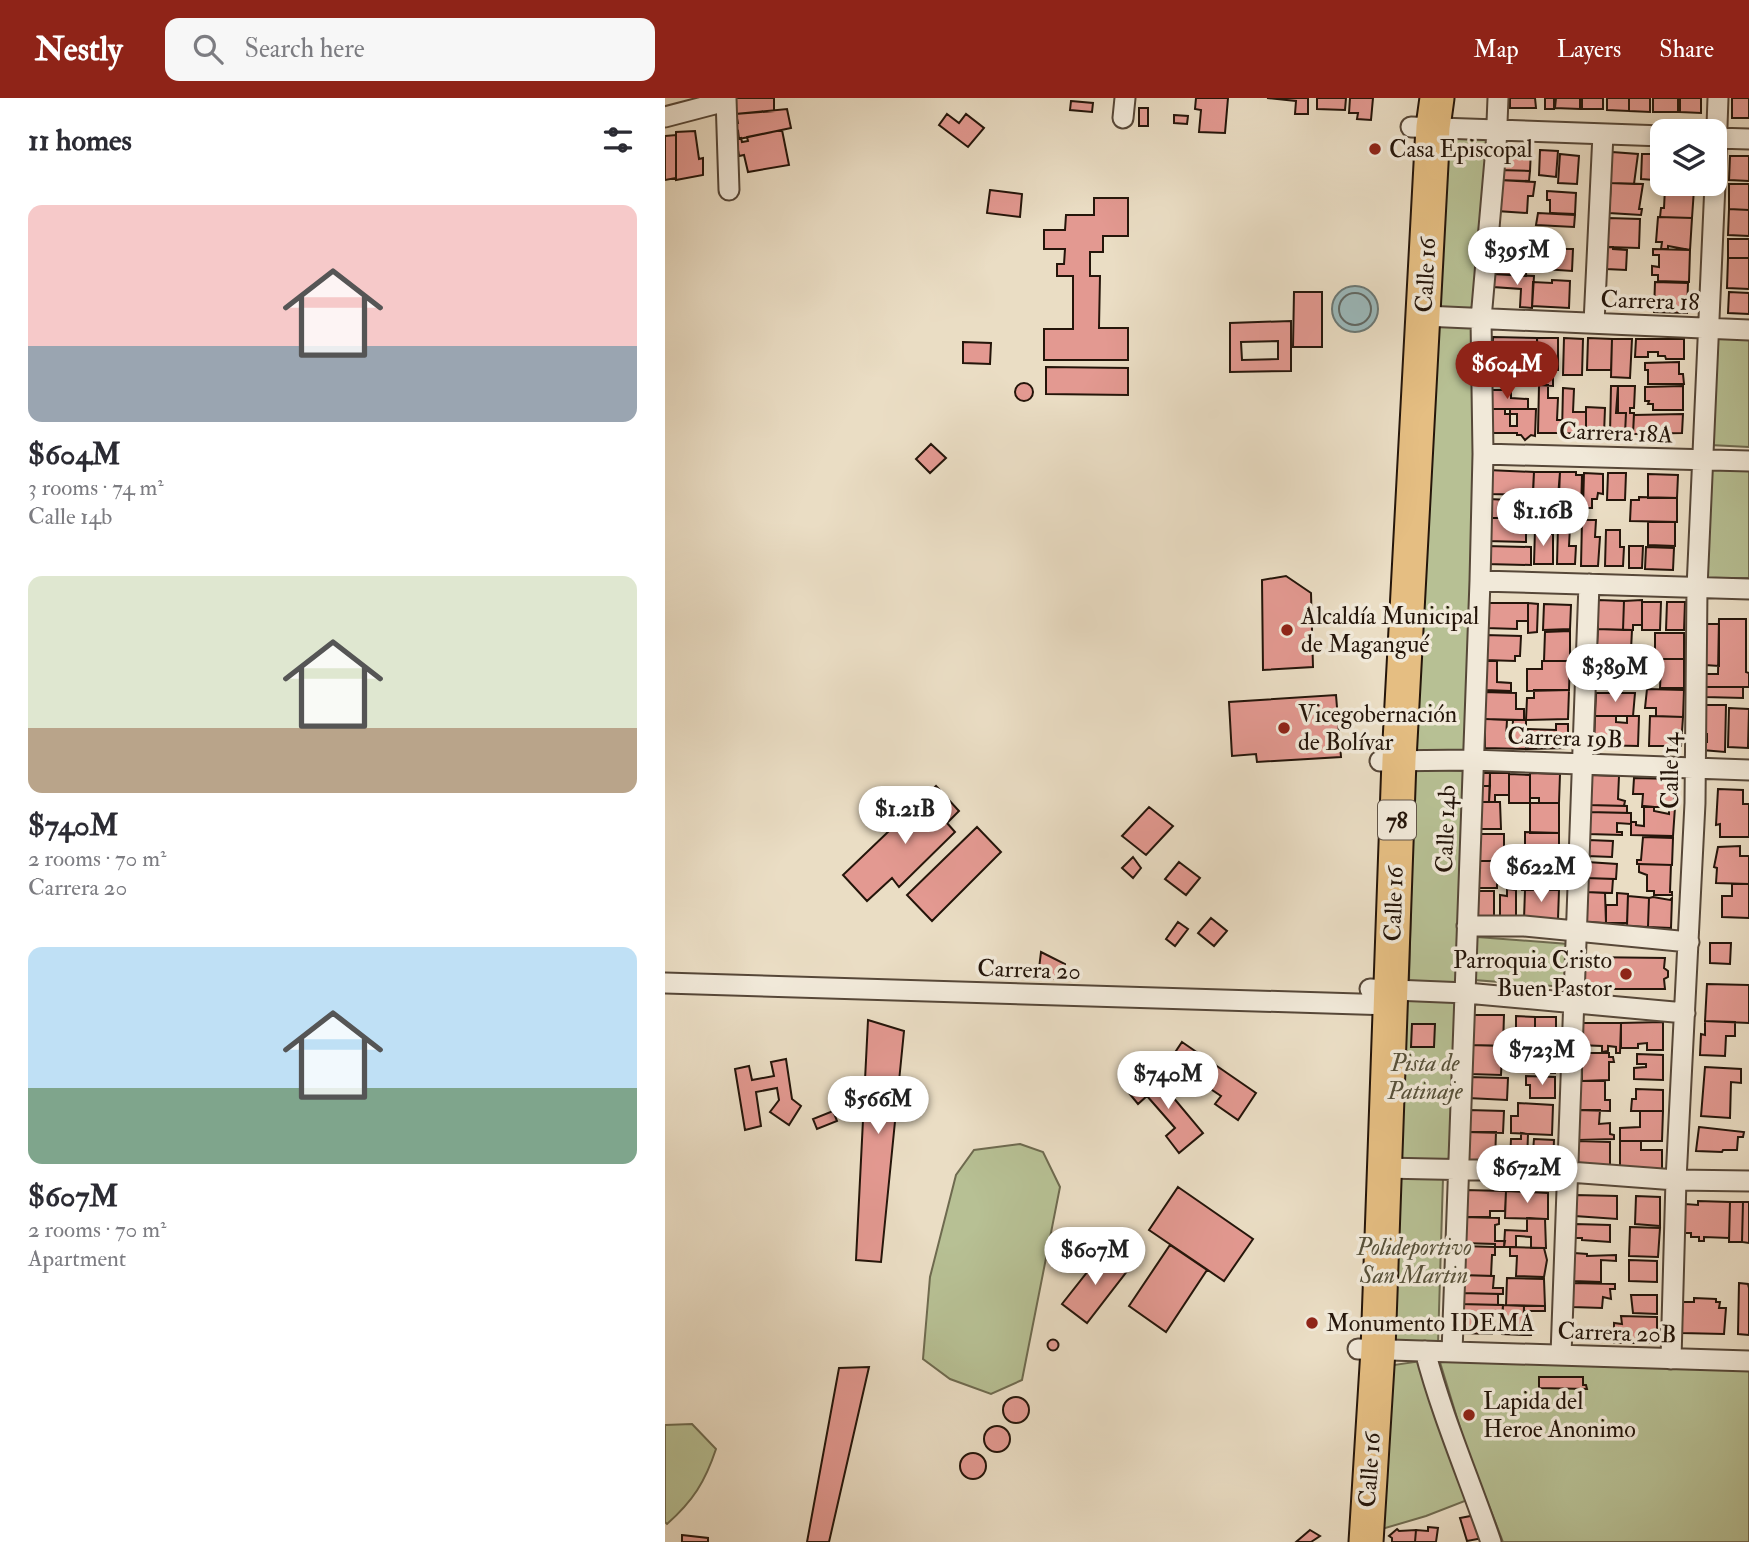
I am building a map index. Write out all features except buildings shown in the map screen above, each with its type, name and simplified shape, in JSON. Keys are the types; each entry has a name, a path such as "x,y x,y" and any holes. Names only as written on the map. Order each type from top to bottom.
{"highway":[{"name":"Calle 16","path":"1389,760 1423,316 1424,112"},
{"name":"Calle 16","path":"1366,1542 1368,1349 1389,760 1424,112"},
{"name":"Calle 16","path":"1346,1542 1368,1349 1384,1168 1381,997"}],"street":[{"path":"1123,118 1125,98"},
{"name":"Calle 14b","path":"1452,1352 1480,581 1483,454 1481,318 1498,98"},
{"name":"Calle 14","path":"1717,119 1718,98"},
{"path":"665,117 726,99 729,190"},
{"path":"1424,112 1497,130 1650,136"},
{"path":"1594,324 1603,134"},
{"path":"1727,138 1749,139"},
{"name":"Calle 14","path":"1671,1359 1695,803 1697,588 1714,196"},
{"name":"Carrera 18","path":"1423,316 1749,330"},
{"name":"Carrera 18A","path":"1483,454 1749,461"},
{"path":"1480,581 1749,589"},
{"path":"1561,1355 1589,584"},
{"name":"Carrera 19B","path":"1389,760 1584,763 1749,770"},
{"path":"1468,926 1524,926 1689,942"},
{"name":"Carrera 20","path":"665,982 1381,997"},
{"path":"1381,997 1466,993 1685,1013"},
{"path":"1384,1168 1569,1172 1677,1180 1749,1181"},
{"name":"Carrera 20B","path":"1368,1349 1749,1362"},
{"path":"1425,1351 1436,1391 1491,1542"}],"green space":[{"path":"1439,135 1490,135 1467,754 1413,755"},
{"path":"1749,335 1749,447 1710,445 1714,336"},
{"path":"1703,461 1749,462 1749,578 1705,578"},
{"path":"1414,769 1463,771 1460,984 1409,982"},
{"path":"1477,937 1568,944 1565,987 1474,980"},
{"name":"Pista de Patinaje","path":"1394,996 1463,999 1455,1161 1410,1160 1387,1154"},
{"path":"1020,1144 1043,1152 1060,1187 1022,1380 991,1394 950,1379 923,1359 930,1277 956,1175 974,1150"},
{"name":"Polideportivo San Martin","path":"1390,1175 1443,1178 1438,1344 1386,1346"},
{"path":"1439,1359 1749,1369 1749,1542 1503,1542 1465,1444"},
{"path":"1421,1361 1470,1499 1382,1529 1380,1367"},
{"path":"692,1424 716,1449 697,1490 667,1524 665,1425"}],"water":[{"path":"1355,286 1364,287 1371,293 1377,300 1377,318 1371,325 1364,331 1355,332 1346,331 1339,325 1333,318 1332,309 1333,300 1339,293 1346,287"}],"place":[{"name":"Casa Episcopal","path":"1375,149"},
{"name":"Alcaldía Municipal de Magangué","path":"1287,630"},
{"name":"Vicegobernación de Bolívar","path":"1284,728"},
{"name":"Parroquia Cristo Buen Pastor","path":"1626,974"},
{"name":"Monumento IDEMA","path":"1312,1323"},
{"name":"Lapida del Heroe Anonimo","path":"1469,1415"}]}
